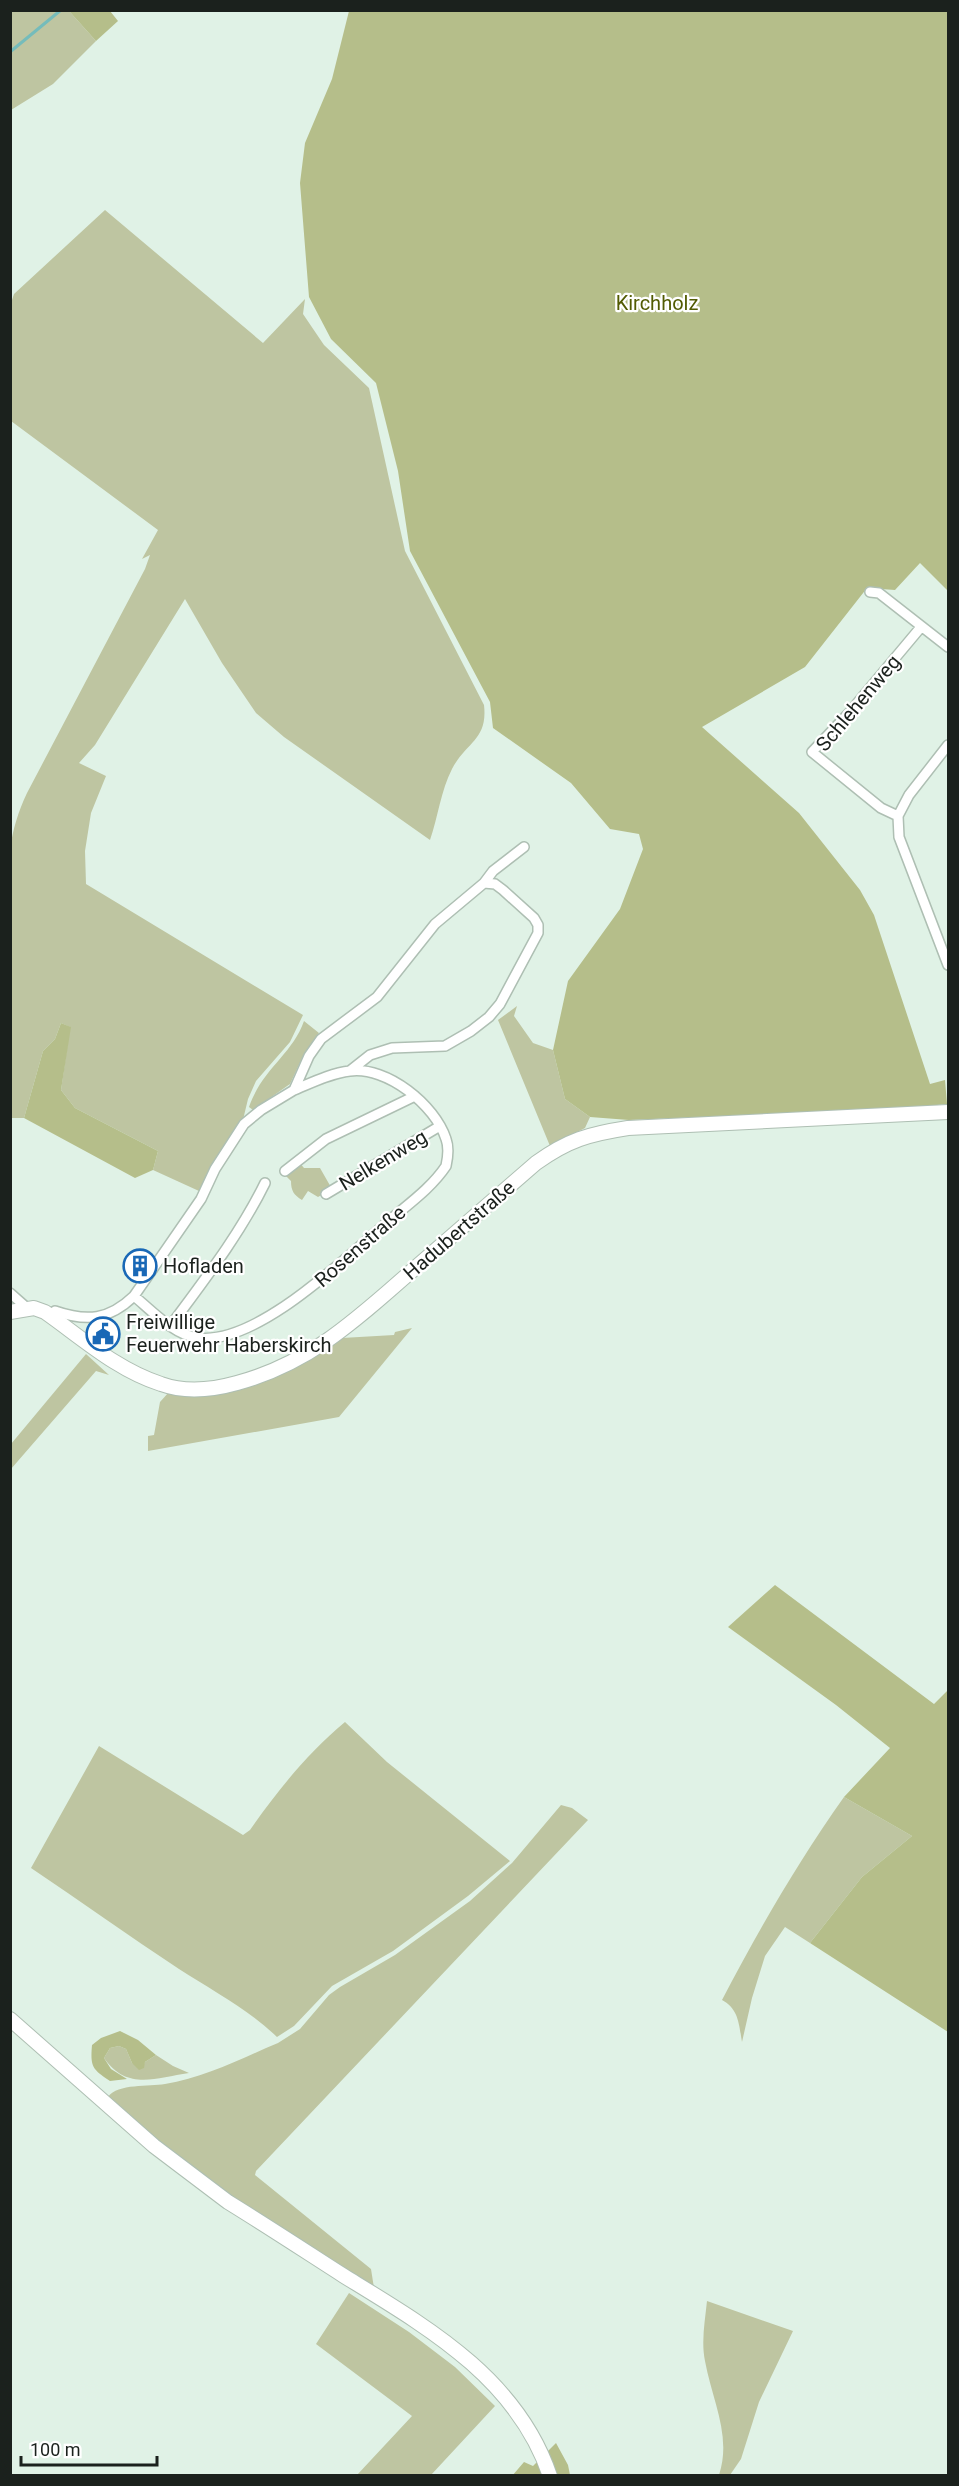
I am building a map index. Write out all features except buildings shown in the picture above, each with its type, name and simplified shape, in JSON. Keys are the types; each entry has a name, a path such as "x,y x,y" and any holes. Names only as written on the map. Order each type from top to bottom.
{"street":[{"path":"870,592 879,593 948,647"},
{"name":"Schlehenweg","path":"898,816 881,808 812,752 849,713 921,627"},
{"path":"948,746 909,795 898,816 899,837 948,965"},
{"path":"294,1090 309,1056 321,1039 377,997 435,924 524,847"},
{"name":"Rosenstraße","path":"50,1315 55,1311 86,1318 101,1316 120,1309 134,1296 201,1200 215,1169 240,1130 261,1110 294,1090 351,1070 370,1055 392,1048 445,1046 456,1041 494,1011 508,990 538,933 538,925 534,918 503,890 495,884 484,883"},
{"name":"Rosenstraße","path":"134,1296 184,1335 216,1338 235,1332 259,1322 325,1278 443,1171 448,1156 446,1139 440,1126 415,1096 392,1079 376,1073 351,1070"},
{"path":"285,1171 326,1139 415,1096"},
{"name":"Hadubertstraße","path":"27,1308 40,1310 50,1315 113,1361 139,1376 174,1387 195,1390 217,1388 258,1377 289,1365 339,1334 536,1163 552,1151 579,1137 628,1128 948,1112"},
{"name":"Nelkenweg","path":"326,1194 440,1126"},
{"path":"171,1325 231,1243 250,1214 265,1183"},
{"path":"10,1293 27,1308"},
{"path":"10,1312 27,1308"},
{"path":"10,2019 154,2146 198,2180 228,2202 422,2323 472,2363 515,2409 537,2443 550,2475"}],"green space":[{"path":"11,11 69,11 96,41 53,84 11,110"},
{"path":"69,11 110,11 118,21 96,41"},
{"name":"Kirchholz","path":"349,11 948,11 948,591 920,563 895,590 867,588 805,667 702,727 799,813 860,890 874,915 930,1084 945,1080 947,1104 896,1109 629,1120 590,1117 565,1099 553,1050 568,981 620,909 643,849 639,834 610,829 571,783 493,728 490,702 410,551 398,471 376,383 331,339 309,297 300,183 305,143 332,79"},
{"path":"105,210 263,343 305,299 303,314 324,345 369,388 405,551 484,705 483,726 448,777 430,840 284,737 256,713 222,663 185,599 95,745 79,763 106,776 91,813 85,851 86,884 303,1015 290,1042 256,1081 248,1099 242,1124 199,1191 153,1170 158,1151 75,1108 61,1090 70,1027 61,1023 55,1039 43,1051 24,1118 11,1118 10,849 14,828 27,793 145,569 150,555 142,559 158,530 11,421 10,306 14,294"},
{"path":"517,1006 514,1016 533,1043 553,1050 565,1099 590,1117 585,1128 550,1146 498,1020"},
{"path":"304,1021 319,1033 304,1054 290,1084 253,1110 249,1107 261,1082 292,1043"},
{"path":"61,1023 71,1027 61,1090 75,1108 158,1151 153,1170 135,1178 24,1118 43,1051 55,1039"},
{"path":"298,1161 304,1168 320,1168 332,1189 318,1197 308,1191 302,1200 297,1196 292,1190 291,1181 285,1175"},
{"path":"412,1328 339,1417 148,1451 148,1436 154,1435 160,1402 169,1392 219,1390 342,1338 394,1335 395,1332"},
{"path":"86,1354 109,1375 96,1371 11,1469 11,1444"},
{"path":"775,1585 934,1704 948,1690 948,2032 810,1943 862,1877 912,1836 844,1797 890,1748 836,1705 728,1627"},
{"path":"345,1722 387,1762 510,1861 468,1896 393,1951 332,1986 294,2026 277,2037 242,2009 160,1957 31,1868 99,1746 243,1835 250,1830 282,1787 306,1760"},
{"path":"844,1797 912,1836 862,1877 810,1943 785,1927 765,1956 742,2042 735,2013 722,2000 780,1896"},
{"path":"561,1805 572,1808 588,1820 256,2171 255,2175 371,2269 374,2288 232,2199 157,2143 108,2097 119,2089 165,2084 208,2072 278,2043 300,2029 329,1995 395,1955 470,1901 512,1863"},
{"path":"120,2031 138,2040 156,2055 145,2062 144,2068 139,2070 132,2063 126,2049 119,2046 110,2048 104,2058 111,2069 127,2079 110,2081 100,2074 92,2063 92,2045 101,2038"},
{"path":"119,2046 126,2049 132,2063 143,2066 156,2055 189,2073 153,2079 132,2079 122,2075 104,2058 110,2048"},
{"path":"349,2293 409,2332 455,2367 495,2406 431,2475 357,2475 412,2416 316,2344"},
{"path":"707,2301 793,2331 759,2402 741,2459 730,2475 719,2475 722,2461 722,2432 703,2346"},
{"path":"556,2443 568,2465 570,2475 512,2476 524,2462 533,2466"}],"waterway":[{"path":"10,52 61,10"}],"place":[{"name":"Hofladen","path":"140,1266"},
{"name":"Freiwillige Feuerwehr Haberskirch","path":"103,1334"}]}
